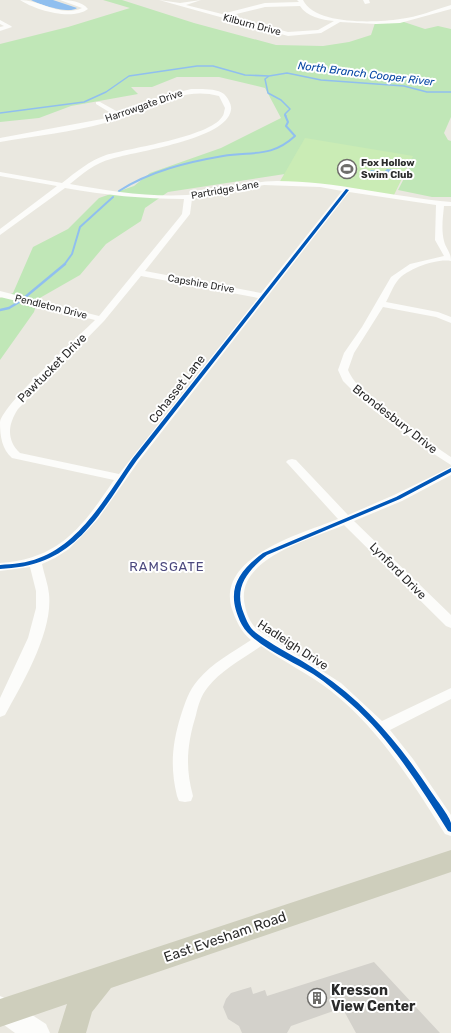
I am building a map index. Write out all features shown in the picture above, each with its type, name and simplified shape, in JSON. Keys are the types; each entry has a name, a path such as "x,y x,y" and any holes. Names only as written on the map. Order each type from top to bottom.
{"main road":[{"name":"East Evesham Road","path":"2,1011 104,978 451,860"},
{"path":"72,1033 77,1009 87,995 104,978"}],"street":[{"path":"23,0 60,12 73,12 85,9 83,6 63,0"},
{"name":"Kilburn Drive","path":"162,0 288,34 319,32 340,20"},
{"path":"180,5 198,0"},
{"path":"221,17 265,5 300,2 309,13 316,16 340,20 390,22 433,13 451,7"},
{"path":"433,13 445,16"},
{"path":"0,22 8,27 0,30"},
{"name":"Harrowgate Drive","path":"0,140 104,121 174,95 191,91 207,91 221,95 228,103 226,117 220,123 204,131 165,145 108,157 90,165 0,233"},
{"path":"98,103 120,116"},
{"name":"Partridge Lane","path":"0,174 145,197 188,197 271,183 300,183 451,204"},
{"name":"Cohasset Lane","path":"0,567 35,562 46,558 66,546 84,529 121,478 348,190"},
{"name":"Pawtucket Drive","path":"121,478 16,456 2,446 0,433 6,418 14,407 101,319 186,214 188,197"},
{"path":"440,203 439,240 441,247 450,257"},
{"path":"0,222 11,224"},
{"name":"Brondesbury Drive","path":"450,257 408,267 394,279 381,304 351,352 343,373 352,387 391,419 451,462"},
{"name":"Capshire Drive","path":"139,273 264,296"},
{"name":"Pendleton Drive","path":"0,294 101,319"},
{"path":"381,304 438,315 451,320"},
{"name":"Lynford Drive","path":"292,462 346,520 451,623"},
{"name":"Hadleigh Drive","path":"451,470 398,498 265,554 253,563 243,575 238,584 236,596 238,610 249,629 262,639 323,677 361,707 381,728 451,829"},
{"path":"0,711 12,689 37,630 41,615 43,596 35,562"},
{"path":"185,796 179,776 178,753 180,740 191,705 203,683 262,639"},
{"path":"381,728 451,693"},
{"path":"2,1011 37,1033"}],"green space":[{"path":"103,0 122,0 194,23 276,45 323,46 349,42 371,35 375,23 401,21 425,29 438,26 451,29 451,117 444,133 448,140 451,141 451,197 432,197 398,190 412,163 386,152 298,172 168,192 145,208 141,221 106,244 80,275 38,299 34,312 0,360 0,298 13,293 33,247 68,229 99,198 134,186 150,173 221,148 281,118 265,88 219,77 177,77 152,87 131,87 138,94 71,106 39,118 0,122 0,44 68,27 130,8"},
{"name":"Fox Hollow Swim Club","path":"305,138 413,156 393,197 320,185 279,183"}],"water":[{"path":"31,0 53,0 77,8 73,10 61,9"},
{"path":"387,169 396,170 390,178 368,174 371,170 384,172"}],"building":[{"name":"Kresson View Center","path":"374,962 440,1033 356,1033 344,1011 339,1009 291,1026 287,1033 242,1033 239,1026 228,1019 223,1007 226,999 231,993 251,987 253,994 265,990 267,996"}],"waterway":[{"name":"North Branch Cooper River","path":"0,113 84,102 106,92 129,76 197,66 213,66 245,75 269,76"},
{"name":"North Branch Cooper River","path":"269,76 287,73 321,80 404,86 427,92 451,92"},
{"path":"269,76 265,79 268,93 281,100 290,109 285,114 286,116"},
{"path":"119,191 143,178 183,164 223,156 270,151 278,148 295,136 286,126 288,122 285,115"},
{"path":"64,265 72,254 80,227 113,197"},
{"path":"24,298 64,265"},
{"path":"0,310 9,308 19,302"}],"cycle path":[{"path":"0,567 26,564 42,559 65,546 85,527 103,505 135,459 347,190"},
{"path":"451,470 398,498 265,554 246,571 237,593 239,610 248,629 269,645 315,672 356,704 374,723 407,764 451,829"}],"place":[{"name":"Fox Hollow Swim Club","path":"347,169"},
{"name":"Kresson View Center","path":"317,998"}],"district":[{"name":"RAMSGATE","path":"167,566"}]}
